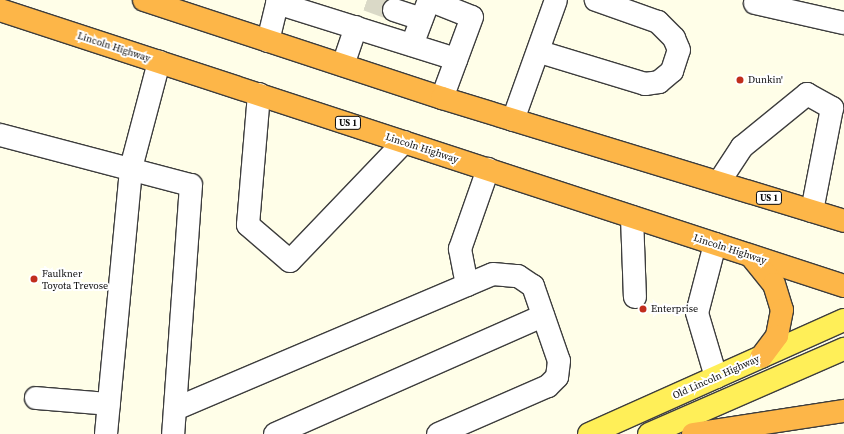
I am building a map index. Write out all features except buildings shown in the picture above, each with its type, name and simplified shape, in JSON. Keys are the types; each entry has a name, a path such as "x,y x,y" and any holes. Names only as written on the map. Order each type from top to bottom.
{"highway":[{"name":"US 1","path":"144,0 442,98 844,220"},
{"name":"Lincoln Highway","path":"0,10 844,286"},
{"path":"750,255 774,284 782,310 777,336 761,357"},
{"path":"692,434 844,411"}],"main road":[{"name":"Old Lincoln Highway","path":"589,434 844,320"},
{"path":"650,434 844,349"}],"lane":[{"path":"513,120 540,52 556,0"},
{"path":"540,52 645,84 659,82 672,71 679,50 674,38 658,22 596,0"},
{"path":"268,40 277,2 323,8 356,27 456,59"},
{"path":"755,3 844,23"},
{"path":"412,45 427,6"},
{"path":"394,10 427,6 472,17 442,98"},
{"path":"343,65 356,27"},
{"path":"106,434 131,168 159,62"},
{"path":"259,94 248,225 290,261 404,142"},
{"path":"719,182 742,147 807,94 832,108 812,211"},
{"path":"0,135 192,185 173,434"},
{"path":"467,285 460,249 488,169"},
{"path":"632,217 635,297"},
{"path":"715,244 697,313 716,377"},
{"path":"175,409 493,274 518,276 533,286 559,361 557,377 548,386 438,434"},
{"path":"275,434 543,316"},
{"path":"36,398 109,404"}],"tunnel":[{"path":"367,0 394,10"}],"place":[{"name":"Dunkin'","path":"740,80"},
{"name":"Faulkner Toyota Trevose","path":"34,279"},
{"name":"Enterprise","path":"643,309"}]}
